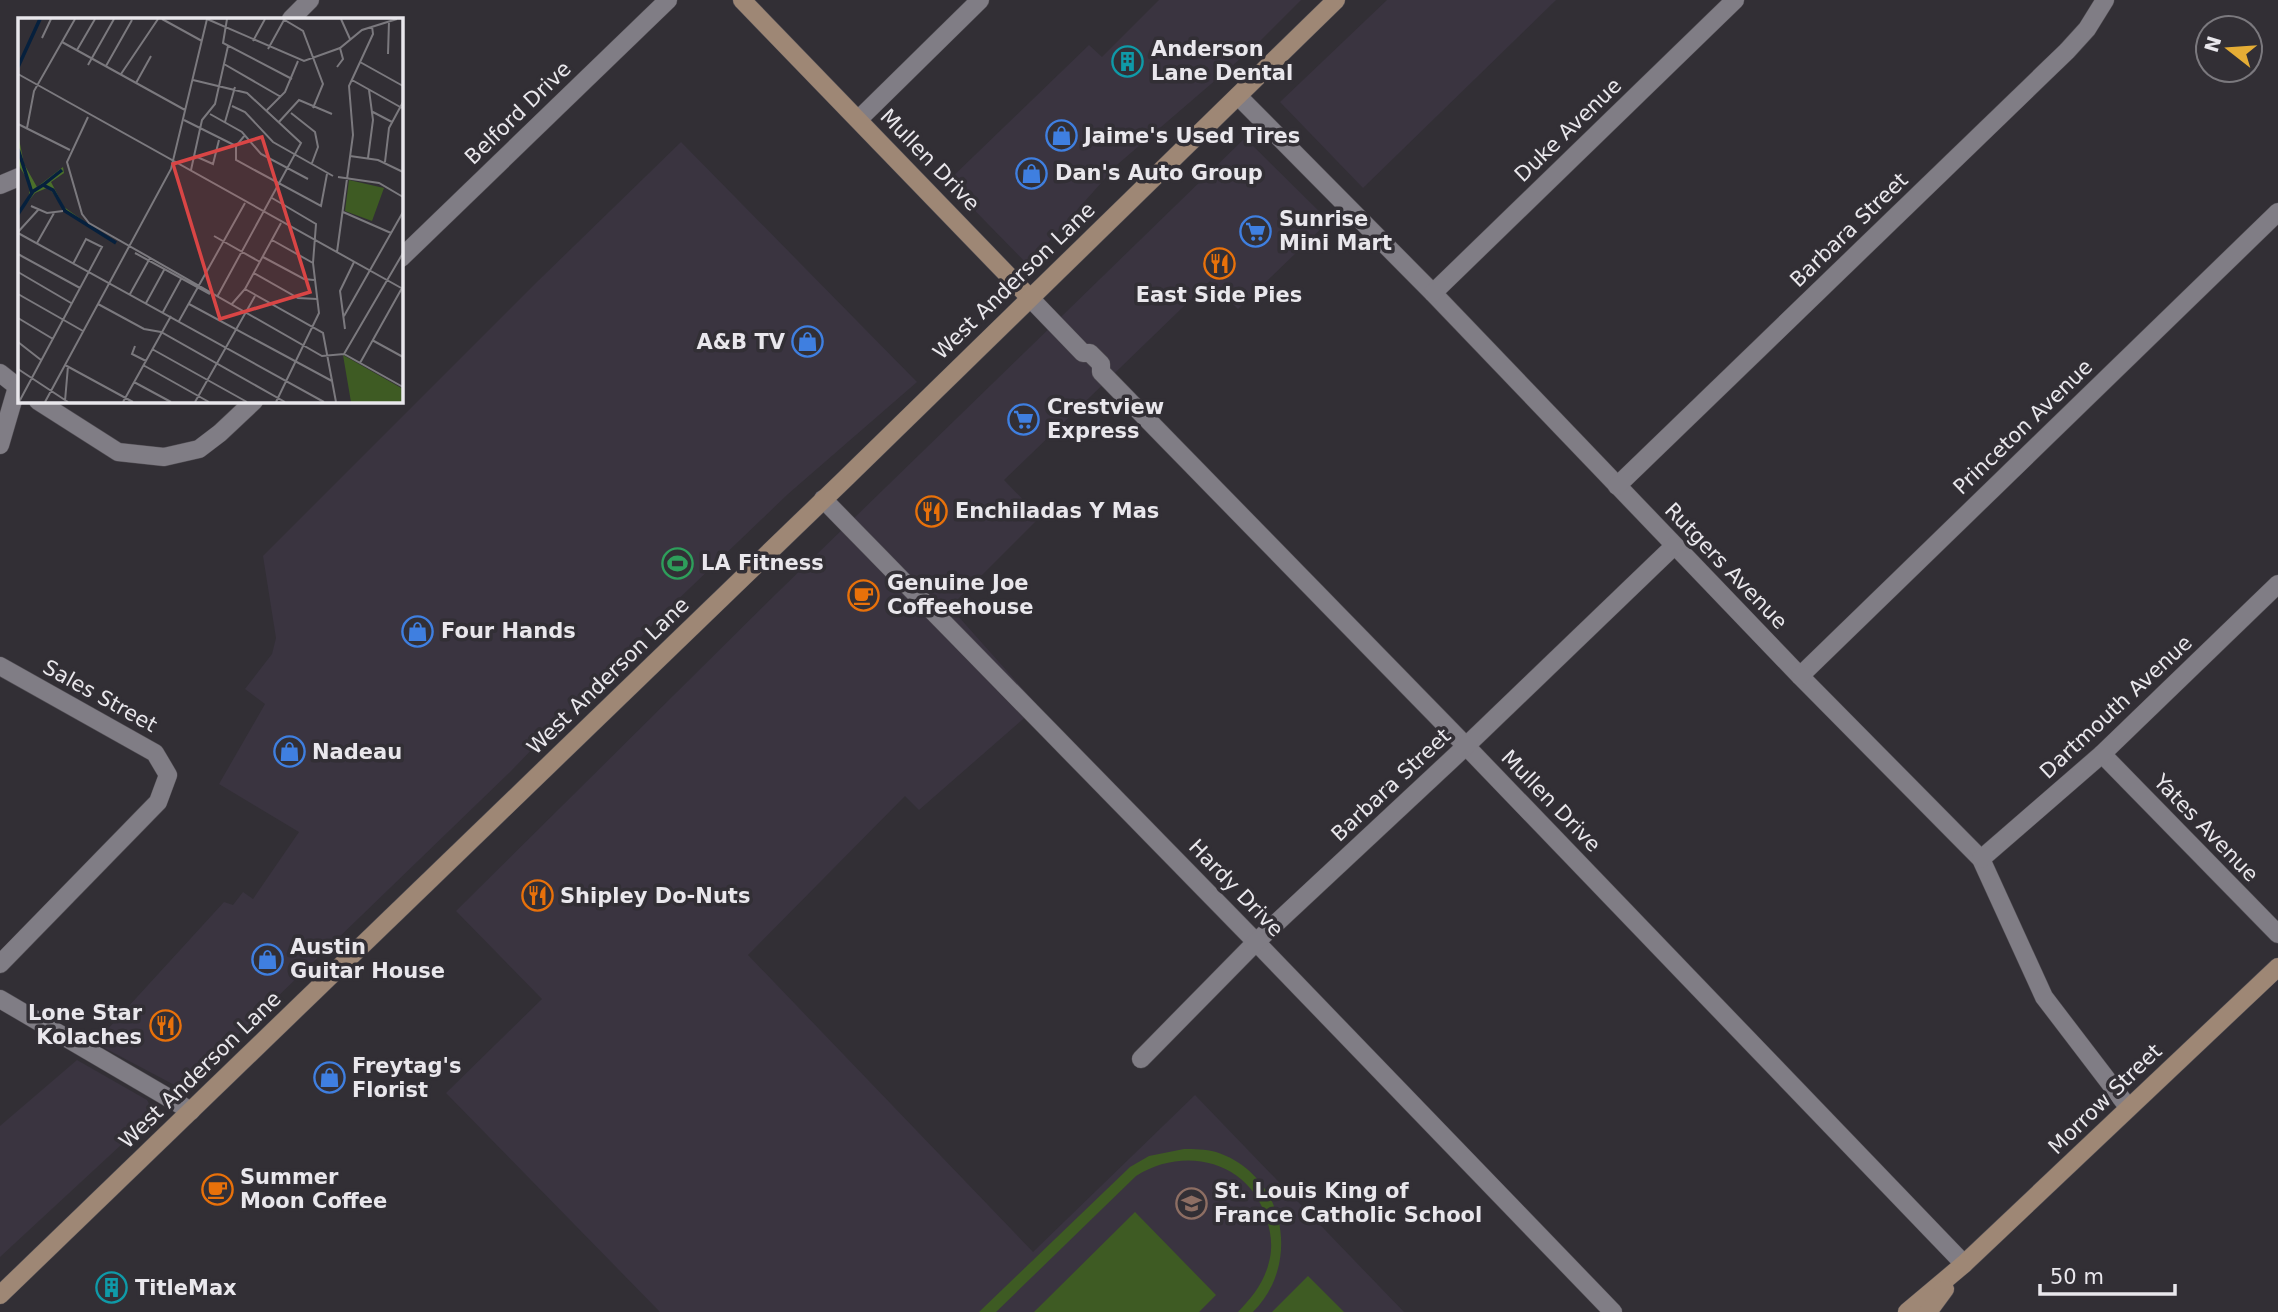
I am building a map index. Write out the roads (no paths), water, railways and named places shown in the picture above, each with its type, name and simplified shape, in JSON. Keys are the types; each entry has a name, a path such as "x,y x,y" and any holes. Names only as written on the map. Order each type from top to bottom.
{"main road":[{"name":"Mullen Drive","path":"742,0 859,118 1030,298"},
{"name":"West Anderson Lane","path":"0,1295 1336,0"},
{"name":"Morrow Street","path":"1907,1312 1964,1264 2278,967"},
{"name":"Morrow Street","path":"1928,1312 1964,1264"}],"street":[{"path":"292,18 310,0"},
{"name":"Belford Drive","path":"402,257 668,0"},
{"path":"859,118 980,0"},
{"name":"Duke Avenue","path":"1433,293 1735,0"},
{"name":"Barbara Street","path":"1617,486 2067,51 2087,29 2105,0"},
{"name":"Rutgers Avenue","path":"1238,96 1433,293 1674,546 1981,859 2044,997 2128,1107"},
{"path":"0,185 18,177"},
{"name":"Princeton Avenue","path":"1800,676 2278,212"},
{"name":"Mullen Drive","path":"1030,298 1083,353 1090,353 1101,364 1101,372 1466,746 1964,1264"},
{"path":"0,373 18,388 0,445"},
{"path":"40,402 118,452 164,457 199,449 253,402"},
{"name":"Hardy Drive","path":"823,499 1613,1312"},
{"name":"Barbara Street","path":"1141,1059 1256,942 1466,746 1674,546"},
{"name":"Dartmouth Avenue","path":"1981,859 2102,754 2278,584"},
{"name":"Sales Street","path":"0,666 155,753 167,775 158,802 0,964"},
{"name":"Yates Avenue","path":"2102,754 2278,934"},
{"path":"0,999 191,1111"}],"place":[{"name":"Anderson Lane Dental","path":"1128,61"},
{"name":"Jaime's Used Tires","path":"1061,136"},
{"name":"Dan's Auto Group","path":"1032,173"},
{"name":"Sunrise Mini Mart","path":"1256,231"},
{"name":"East Side Pies","path":"1219,263"},
{"name":"A&B TV","path":"808,342"},
{"name":"Crestview Express","path":"1024,419"},
{"name":"Enchiladas Y Mas","path":"932,511"},
{"name":"LA Fitness","path":"678,563"},
{"name":"Genuine Joe Coffeehouse","path":"864,595"},
{"name":"Four Hands","path":"418,631"},
{"name":"Nadeau","path":"289,752"},
{"name":"Shipley Do-Nuts","path":"537,896"},
{"name":"Austin Guitar House","path":"267,959"},
{"name":"Lone Star Kolaches","path":"165,1025"},
{"name":"Freytag's Florist","path":"329,1078"},
{"name":"Summer Moon Coffee","path":"217,1189"},
{"name":"St. Louis King of France Catholic School","path":"1191,1203"},
{"name":"TitleMax","path":"112,1288"}]}
